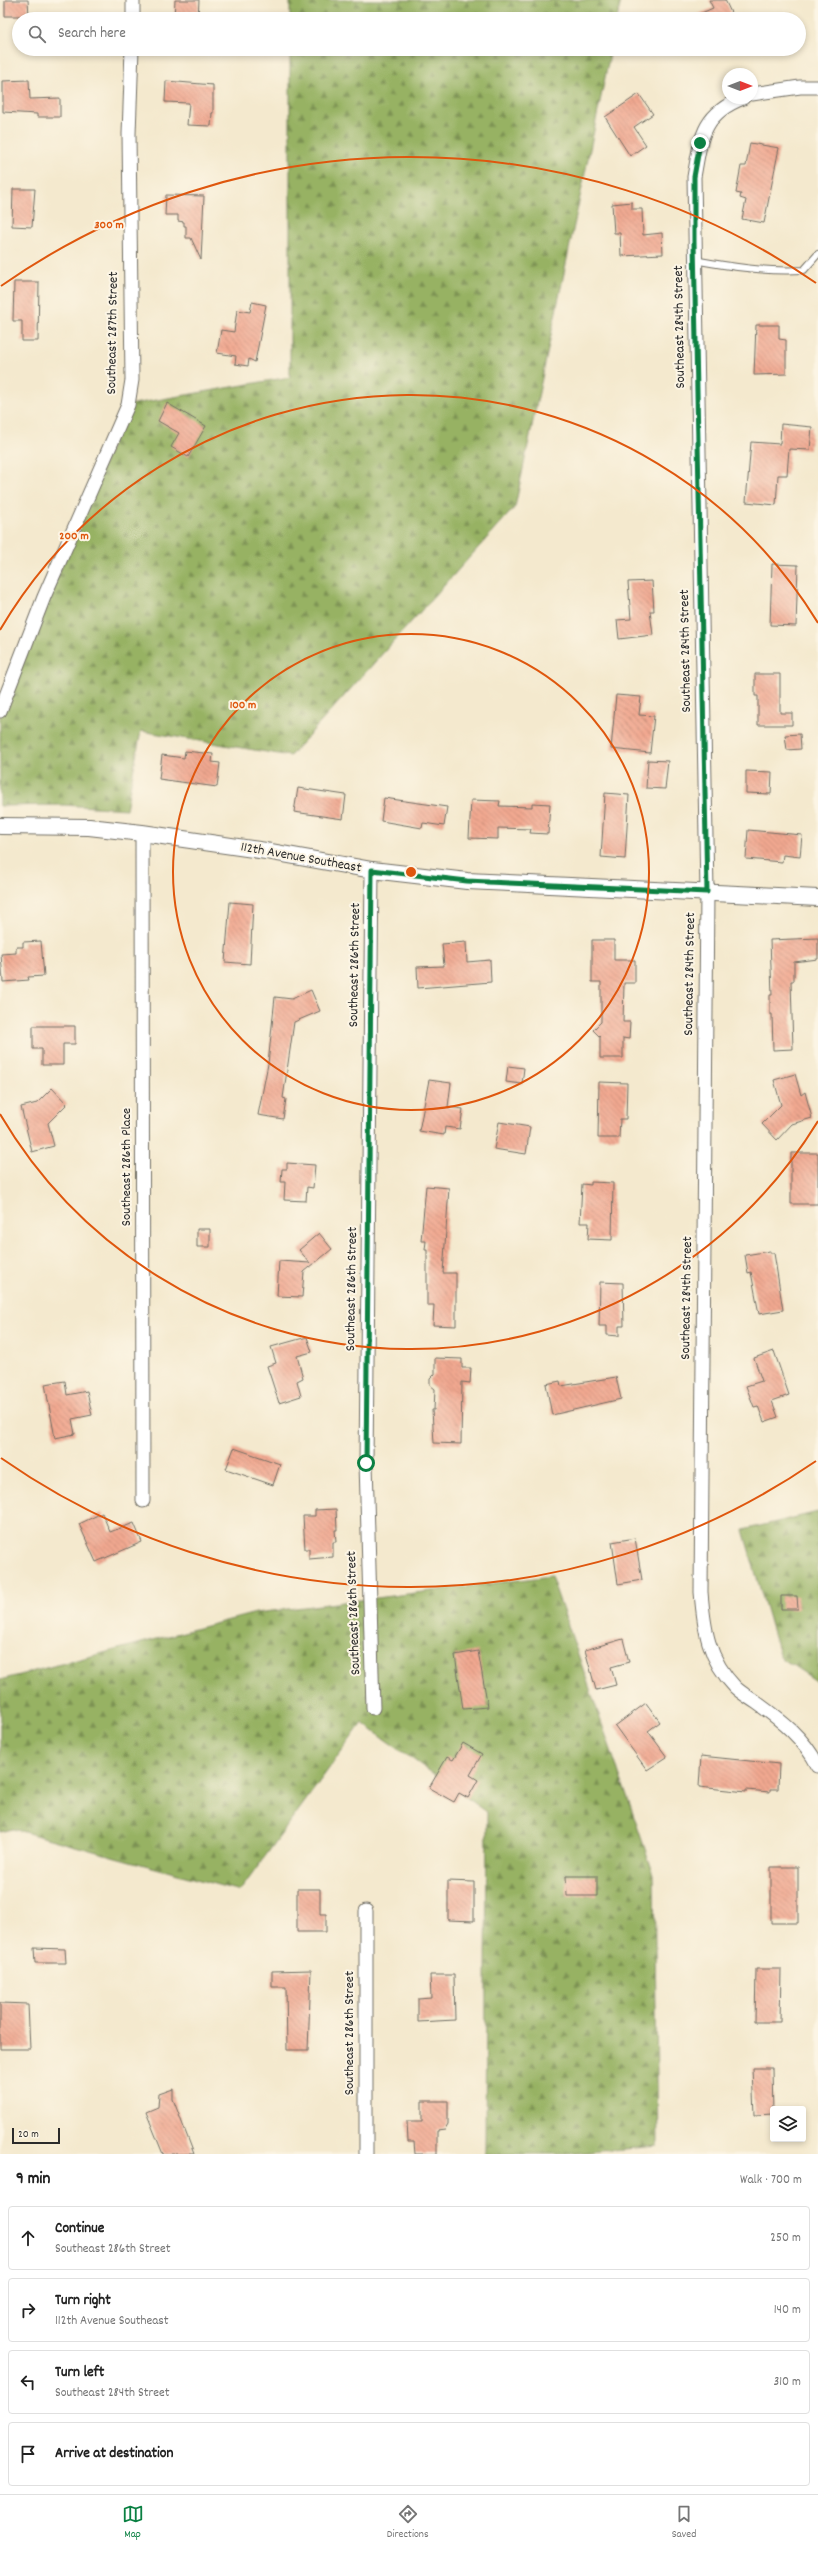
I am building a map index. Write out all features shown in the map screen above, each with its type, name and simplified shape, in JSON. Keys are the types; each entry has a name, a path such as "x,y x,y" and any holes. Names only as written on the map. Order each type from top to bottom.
{"street":[{"path":"133,0 133,12"},
{"name":"Southeast 287th Street","path":"0,711 44,598 128,405 132,380 129,134 132,56"},
{"path":"758,93 800,87 818,87"},
{"name":"Southeast 284th Street","path":"733,104 712,116 700,143 694,177 694,260 707,892 701,1592 704,1628 714,1656 736,1688 789,1726 801,1739 818,1766"},
{"name":"112th Avenue Southeast","path":"0,826 89,827 142,833 266,851 372,870 467,881 818,898"},
{"name":"Southeast 286th Place","path":"142,833 144,1501"},
{"name":"Southeast 286th Street","path":"372,870 366,1463 373,1708"},
{"name":"Southeast 286th Street","path":"366,1911 366,2154"}],"lane":[{"path":"694,260 740,269 776,271 804,270 818,254"}],"green space":[{"path":"290,0 621,0 618,12 290,12"},
{"path":"290,56 610,56 515,507 290,756 141,731 126,809 63,805 0,806 0,717 128,405 290,377"},
{"path":"818,1512 818,1682 780,1657 743,1530"},
{"path":"551,1576 654,1875 658,2146 567,2154 485,2154 487,1812 362,1723 240,1891 13,1829 0,1832 0,1680 256,1613"}],"building":[{"path":"5,0 28,0 29,12 12,12 12,16 5,16"},
{"path":"175,0 199,0 198,12 174,12"},
{"path":"709,0 725,0 731,12 704,12 713,8"},
{"path":"29,80 30,99 60,98 60,117 37,117 37,114 3,112 3,81"},
{"path":"166,81 213,85 213,113 211,126 187,125 189,103 165,102"},
{"path":"639,94 653,114 634,127 646,145 630,156 605,117"},
{"path":"750,143 779,148 764,223 742,219 746,200 740,198 741,194 736,193 741,166 746,166"},
{"path":"13,189 35,189 32,227 12,226"},
{"path":"166,195 204,196 201,260 191,238 186,238 186,226 184,226 184,222 178,221 178,215 165,215"},
{"path":"632,202 632,209 642,209 643,235 662,233 663,254 621,256 620,233 614,233 612,204"},
{"path":"14,282 39,282 38,341 22,341 22,321 13,321"},
{"path":"252,302 266,305 255,362 249,359 248,366 235,364 236,356 217,353 221,330 234,332 237,310 250,312"},
{"path":"756,325 779,325 779,339 786,340 786,374 754,375"},
{"path":"167,403 206,426 188,457 171,447 179,433 158,421"},
{"path":"781,424 812,427 810,450 789,449 787,475 778,475 776,505 746,502 751,442 780,444"},
{"path":"772,564 798,565 796,626 770,625"},
{"path":"652,581 654,611 650,611 653,635 619,639 617,620 631,619 628,582"},
{"path":"755,674 780,674 780,713 792,713 792,725 758,725 758,696 755,696"},
{"path":"616,695 641,697 639,715 654,716 650,753 611,749"},
{"path":"800,734 801,749 787,750 785,735"},
{"path":"185,751 213,754 212,762 220,763 217,787 159,779 162,755 184,758"},
{"path":"648,760 668,761 665,789 646,788"},
{"path":"746,771 772,772 771,794 746,793"},
{"path":"298,788 346,795 343,819 294,812"},
{"path":"605,793 629,795 625,859 601,857"},
{"path":"384,798 447,807 444,826 423,823 422,828 381,821"},
{"path":"471,800 500,801 499,806 532,807 532,803 550,804 548,834 530,833 531,829 498,828 498,839 469,838"},
{"path":"748,830 802,835 800,857 783,855 782,862 746,859"},
{"path":"230,902 253,904 250,964 225,962"},
{"path":"818,938 818,959 794,962 794,981 791,981 793,1049 773,1050 772,1014 770,1014 770,995 772,995 770,940"},
{"path":"592,940 614,940 614,960 635,960 635,983 624,983 623,1022 630,1022 629,1039 623,1038 623,1058 600,1058 600,1037 593,1030 601,1022 601,982 592,982"},
{"path":"41,941 44,976 28,977 29,980 3,982 1,954 16,953 16,947 23,947 23,942"},
{"path":"466,942 467,962 490,960 491,982 418,988 417,967 444,966 442,944"},
{"path":"311,990 320,1011 294,1022 283,1098 286,1099 283,1119 258,1115 268,1064 275,997 292,999"},
{"path":"33,1026 75,1026 75,1044 63,1044 63,1065 42,1065 42,1049 33,1049"},
{"path":"508,1066 524,1068 522,1084 506,1082"},
{"path":"795,1074 801,1095 805,1092 812,1118 792,1124 777,1140 762,1124 781,1105 774,1080"},
{"path":"429,1080 451,1083 448,1107 463,1109 460,1129 445,1127 444,1135 419,1131"},
{"path":"599,1082 627,1083 626,1119 620,1119 619,1138 598,1138"},
{"path":"52,1088 67,1104 48,1123 54,1146 32,1152 21,1107 37,1103"},
{"path":"499,1122 530,1127 526,1154 494,1149"},
{"path":"791,1153 818,1153 818,1204 791,1204"},
{"path":"287,1163 315,1165 313,1188 307,1187 306,1201 284,1200 285,1182 281,1182 282,1169 287,1169"},
{"path":"591,1182 613,1183 612,1240 588,1239 589,1223 580,1223 582,1184 591,1185"},
{"path":"426,1186 449,1188 443,1273 456,1273 456,1326 433,1325 434,1305 427,1305 427,1250 425,1250 426,1241 421,1241"},
{"path":"197,1229 210,1229 210,1247 197,1247"},
{"path":"319,1233 332,1249 304,1272 302,1297 277,1296 279,1261 310,1263 299,1250"},
{"path":"770,1251 770,1253 774,1253 783,1310 759,1314 751,1272 748,1273 745,1255"},
{"path":"600,1282 623,1283 624,1326 619,1326 619,1336 607,1335 607,1326 599,1326"},
{"path":"307,1337 312,1352 297,1356 303,1378 297,1381 301,1396 279,1403 267,1366 276,1363 271,1347"},
{"path":"774,1351 789,1395 772,1401 778,1417 764,1422 758,1406 754,1407 746,1386 762,1381 754,1358"},
{"path":"435,1358 462,1359 462,1368 471,1368 470,1383 462,1382 461,1444 434,1443 432,1410 434,1410 435,1389 430,1385 430,1379 435,1374"},
{"path":"616,1377 621,1399 552,1415 546,1384 560,1381 561,1386"},
{"path":"65,1381 67,1395 87,1391 92,1415 72,1419 75,1434 55,1438 45,1384"},
{"path":"234,1448 280,1464 273,1485 226,1469"},
{"path":"336,1509 337,1530 335,1530 336,1542 333,1542 333,1557 309,1559 309,1549 305,1549 303,1516 315,1516 315,1510"},
{"path":"102,1513 110,1532 134,1523 142,1542 96,1562 79,1524"},
{"path":"635,1538 642,1580 618,1584 612,1542"},
{"path":"781,1596 797,1596 798,1609 781,1609"},
{"path":"623,1639 629,1662 611,1667 616,1685 596,1690 585,1650"},
{"path":"478,1651 488,1707 463,1709 455,1655"},
{"path":"646,1703 660,1722 648,1731 667,1757 647,1770 615,1726"},
{"path":"463,1743 482,1754 470,1775 478,1780 468,1798 459,1793 454,1802 429,1788 447,1757 453,1760"},
{"path":"701,1756 779,1764 778,1789 770,1789 770,1792 746,1790 746,1792 699,1787"},
{"path":"771,1867 798,1867 798,1923 771,1923"},
{"path":"566,1876 597,1876 597,1896 567,1896"},
{"path":"448,1881 474,1882 474,1921 448,1920"},
{"path":"297,1889 320,1889 320,1914 326,1914 326,1932 297,1932"},
{"path":"34,1948 65,1949 66,1963 35,1963"},
{"path":"756,1969 781,1969 780,2022 755,2022"},
{"path":"311,1970 308,2050 287,2050 286,1987 272,1987 272,1971"},
{"path":"430,1975 454,1975 455,2020 418,2022 418,1999 431,1998"},
{"path":"0,2003 28,2004 30,2049 0,2049"},
{"path":"752,2068 772,2068 773,2106 770,2106 770,2114 754,2115"},
{"path":"173,2089 173,2099 194,2154 163,2154 146,2112 158,2107 159,2094"},
{"path":"422,2101 448,2101 448,2124 445,2129 437,2130 437,2154 415,2154 414,2142 408,2142 407,2121 422,2121"}],"route":[{"path":"366,1463 372,870 467,881 707,892 694,242 694,177 700,143"}]}
